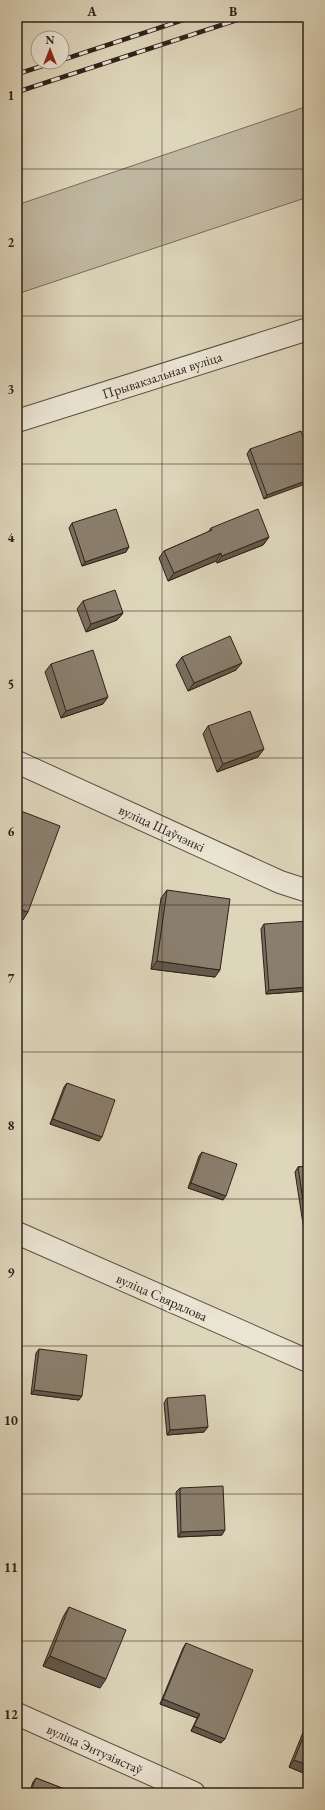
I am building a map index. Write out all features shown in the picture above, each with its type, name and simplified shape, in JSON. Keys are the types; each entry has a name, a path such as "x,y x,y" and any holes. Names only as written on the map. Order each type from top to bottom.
{"street":[{"name":"Прывакзальная вуліца","path":"17,421 308,329"},
{"name":"вуліца Шаўчэнкі","path":"17,762 280,882 308,891"},
{"name":"вуліца Свярдлова","path":"17,1233 308,1361"},
{"name":"вуліца Энтузіястаў","path":"17,1714 194,1793"}],"shaded area":[{"path":"308,106 308,197 17,294 17,205"}],"building":[{"path":"301,431 308,451 308,480 267,495 250,449"},
{"path":"116,509 129,547 85,562 72,523"},
{"path":"258,509 269,537 222,556 221,553 174,573 164,551 212,530 211,528"},
{"path":"115,590 123,613 91,624 83,601"},
{"path":"230,636 242,663 194,683 182,657"},
{"path":"93,650 108,697 66,711 51,664"},
{"path":"250,711 264,749 223,764 208,726"},
{"path":"21,811 60,826 28,912 17,908 17,821"},
{"path":"167,890 230,899 220,970 157,961"},
{"path":"308,921 308,987 269,990 264,924"},
{"path":"67,1083 115,1100 102,1137 53,1119"},
{"path":"202,1152 237,1164 226,1196 191,1183"},
{"path":"308,1166 308,1234 298,1167"},
{"path":"39,1349 87,1355 82,1396 34,1390"},
{"path":"205,1395 208,1427 170,1430 167,1398"},
{"path":"223,1486 225,1530 181,1532 180,1488"},
{"path":"69,1607 126,1630 106,1679 50,1656"},
{"path":"186,1643 253,1670 225,1739 194,1726 200,1714 163,1699"},
{"path":"308,1725 308,1765 294,1760"},
{"path":"36,1778 75,1793 30,1793"}],"railway":[{"path":"70,57 192,17"},
{"path":"17,92 246,17"},
{"path":"17,74 30,70"}]}
